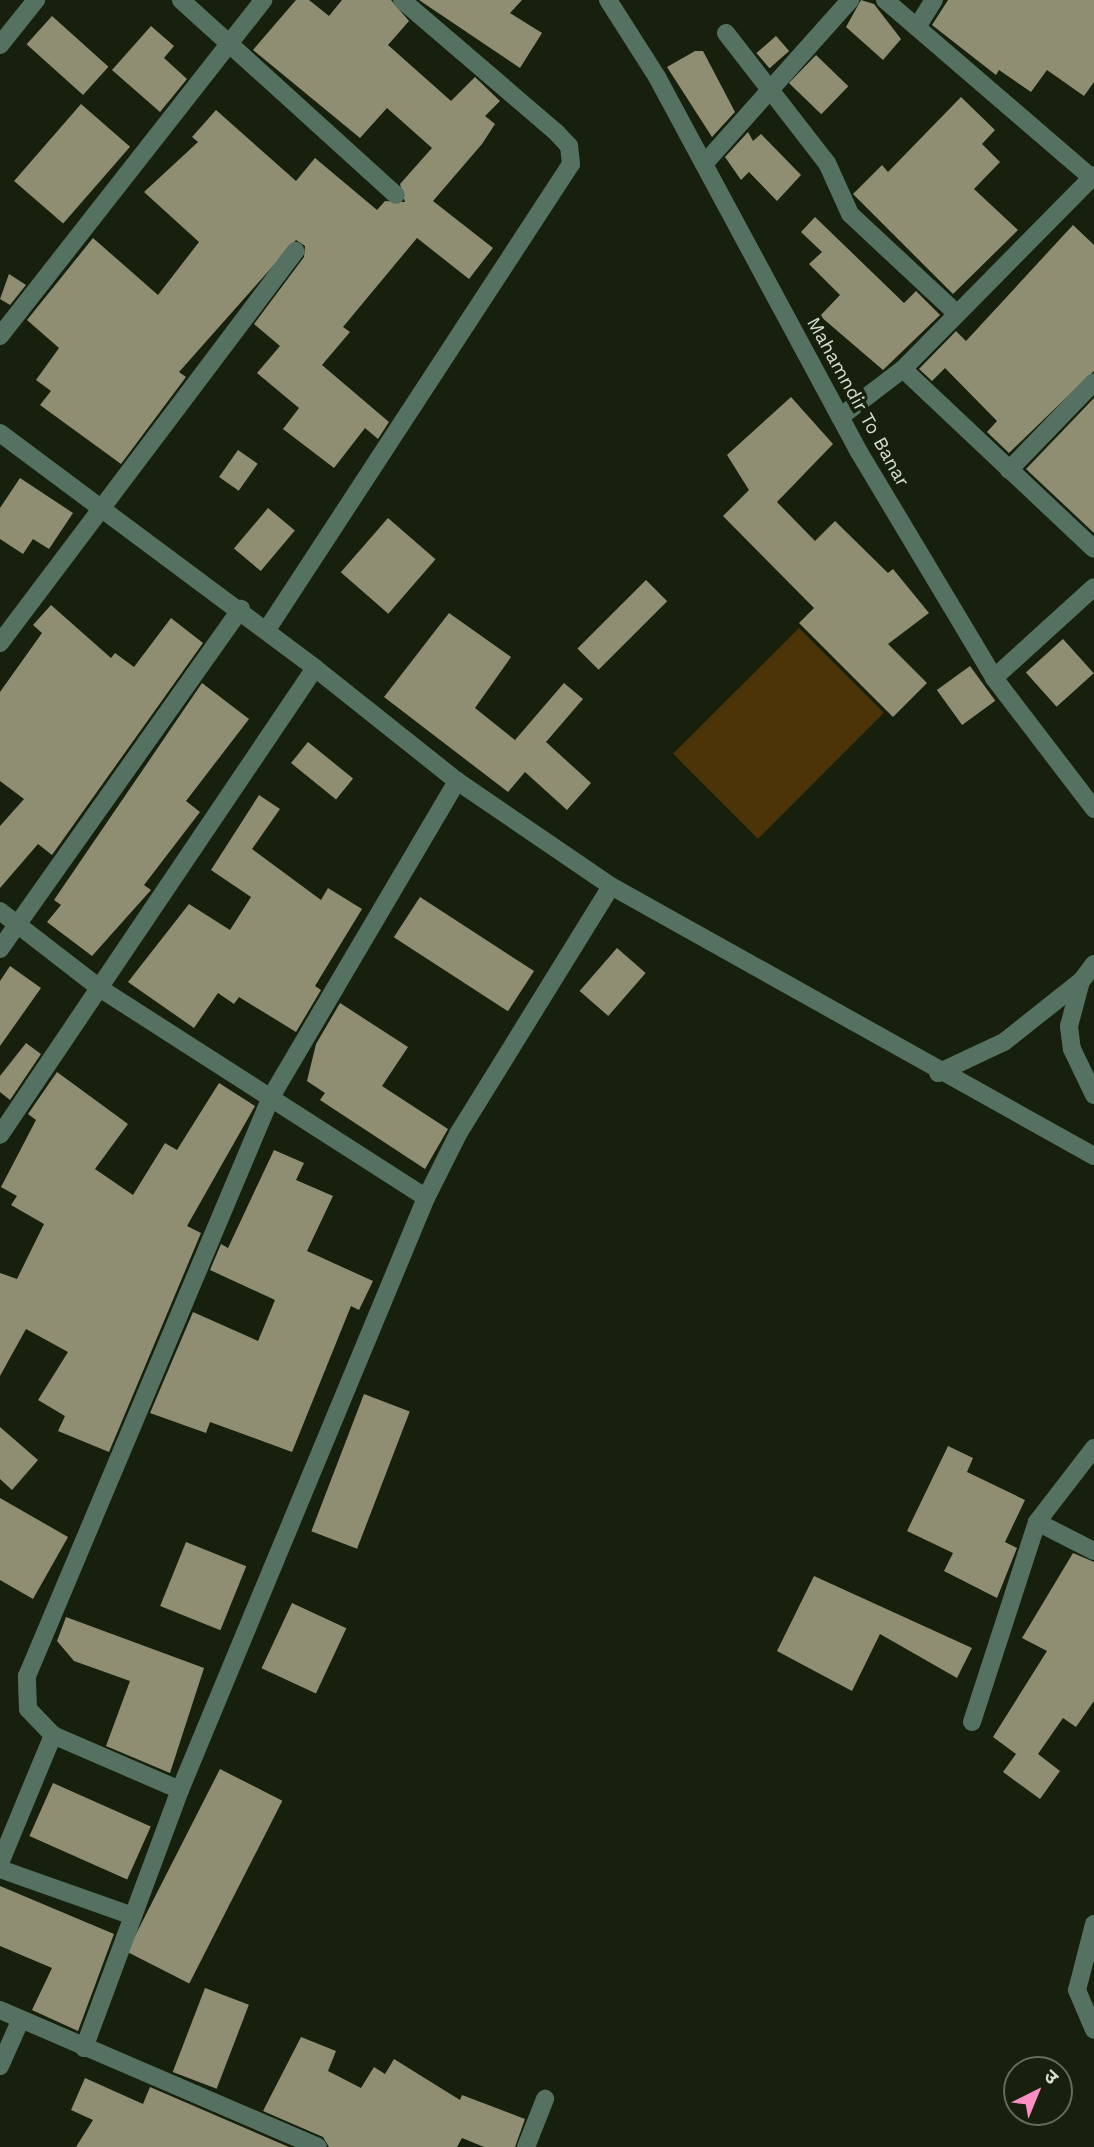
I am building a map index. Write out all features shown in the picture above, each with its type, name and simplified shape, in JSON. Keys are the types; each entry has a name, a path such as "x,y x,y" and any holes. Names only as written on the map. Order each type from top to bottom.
{"street":[{"path":"0,45 36,0"},
{"path":"181,0 230,40 396,195"},
{"path":"0,336 263,0"},
{"path":"268,628 571,164 569,146 557,132 402,0"},
{"name":"Mahamndir To Banar","path":"608,0 704,164 839,417 993,678 1094,809"},
{"path":"704,164 850,0"},
{"path":"839,417 903,369 1093,178 885,0"},
{"path":"917,27 934,0"},
{"path":"726,33 769,92 828,163 850,214 956,313"},
{"path":"0,643 295,250"},
{"path":"903,369 1094,549"},
{"path":"1009,470 1094,382"},
{"path":"0,433 103,505 268,628 457,781 611,886 938,1073 1094,1156"},
{"path":"993,678 1094,587"},
{"path":"0,949 241,609"},
{"path":"0,1135 315,668"},
{"path":"180,1790 53,1735 29,1709 27,1676 271,1097 457,781"},
{"path":"84,2048 180,1790 426,1198 458,1134 611,886"},
{"path":"0,911 101,989 426,1198"},
{"path":"938,1073 1004,1042 1081,981 1094,964"},
{"path":"1081,981 1071,1038 1094,1096"},
{"path":"972,1722 1037,1522 1094,1448"},
{"path":"1037,1522 1094,1551"},
{"path":"53,1735 0,1866 133,1916"},
{"path":"1094,1924 1077,1990 1094,2030"},
{"path":"0,2010 318,2147"},
{"path":"0,2066 21,2019"},
{"path":"526,2147 545,2099"}],"shaded area":[{"path":"799,628 884,713 758,839 673,754"}],"building":[{"path":"296,0 309,0 329,16 342,0 391,0 409,21 388,45 451,101 475,77 500,101 485,116 495,124 482,144 433,201 493,248 469,279 417,238 343,327 350,332 322,365 389,422 378,439 365,428 334,468 283,429 299,408 257,373 280,346 254,324 304,257 305,246 296,240 179,372 186,377 121,464 40,405 51,391 36,380 59,348 27,320 93,238 158,295 199,242 144,192 198,142 192,137 216,110 296,181 315,158 377,210 385,201 405,202 400,184 432,148 387,108 360,138 253,50"},
{"path":"419,0 522,0 510,13 542,33 520,68"},
{"path":"861,0 874,4 901,39 883,60 846,27"},
{"path":"948,0 1094,0 1094,82 1084,96 1047,70 1031,92 999,70 996,75 932,25"},
{"path":"52,16 108,67 83,95 27,44"},
{"path":"151,26 174,46 164,58 187,79 160,112 112,70"},
{"path":"776,36 789,51 769,68 756,53"},
{"path":"695,51 703,51 735,112 712,137 667,67"},
{"path":"816,55 848,86 821,114 789,83"},
{"path":"961,97 995,130 982,144 1000,162 974,189 1018,230 953,294 853,194 882,165 888,172"},
{"path":"81,104 130,147 63,224 14,181"},
{"path":"748,132 753,141 761,134 801,175 777,201 749,172 741,180 725,157"},
{"path":"815,217 904,303 916,291 940,315 883,370 820,316 840,295 809,264 822,252 801,232"},
{"path":"1073,225 1094,245 1094,371 1009,453 987,432 997,421 945,368 932,381 919,369 956,331 966,341"},
{"path":"9,274 26,285 10,305 0,299"},
{"path":"791,397 833,444 777,502 815,541 835,521 888,573 893,569 929,613 888,644 927,683 893,717 799,623 814,608 723,516 749,490 727,455"},
{"path":"1094,398 1094,533 1026,469"},
{"path":"238,450 258,464 239,491 219,477"},
{"path":"20,478 73,513 49,549 33,539 23,554 0,539 0,508"},
{"path":"268,508 295,530 261,571 234,549"},
{"path":"388,518 436,559 388,614 341,572"},
{"path":"646,580 667,601 599,670 577,649"},
{"path":"51,605 111,658 115,653 134,667 171,618 203,643 52,855 38,844 0,888 0,826 24,799 0,781 0,692 42,633 33,625"},
{"path":"449,613 511,657 475,708 515,740 564,683 583,699 546,742 591,783 567,810 525,772 508,792 384,697"},
{"path":"1063,639 1094,673 1057,707 1026,672"},
{"path":"970,666 995,701 962,725 937,690"},
{"path":"202,683 249,719 186,801 200,812 144,885 151,890 92,956 47,922 61,905 54,900"},
{"path":"308,742 353,779 336,799 291,763"},
{"path":"259,795 280,809 252,849 321,900 328,888 362,909 315,986 321,990 296,1032 239,997 234,1004 218,993 194,1028 128,982 189,904 230,930 251,897 211,870"},
{"path":"420,897 534,971 508,1011 394,937"},
{"path":"617,948 646,973 608,1016 580,991"},
{"path":"10,966 41,988 0,1046 0,981"},
{"path":"340,1003 408,1047 382,1086 448,1129 425,1169 320,1100 325,1093 307,1081 316,1044"},
{"path":"26,1043 41,1054 10,1100 0,1092 0,1076"},
{"path":"57,1072 128,1124 95,1169 133,1195 165,1143 177,1150 219,1083 255,1106 187,1226 201,1233 109,1452 58,1431 65,1416 38,1400 68,1352 26,1329 0,1376 0,1273 17,1279 44,1224 11,1205 17,1196 1,1187 36,1120 28,1114"},
{"path":"274,1150 304,1163 296,1180 333,1196 307,1251 373,1281 359,1310 351,1306 292,1452 210,1422 206,1433 150,1413 193,1312 258,1341 275,1300 210,1270 221,1244 228,1248"},
{"path":"364,1394 410,1412 357,1549 311,1531"},
{"path":"0,1427 38,1460 12,1490 0,1479"},
{"path":"948,1446 973,1458 967,1472 1025,1500 1005,1542 1017,1548 997,1598 944,1571 953,1553 907,1531"},
{"path":"0,1498 68,1537 33,1599 0,1580"},
{"path":"186,1542 246,1566 220,1630 160,1606"},
{"path":"1073,1553 1094,1562 1094,1701 1076,1727 1063,1718 1038,1754 1060,1771 1040,1799 1003,1772 1016,1754 993,1737 1047,1651 1022,1638"},
{"path":"814,1576 972,1648 957,1678 880,1634 852,1691 777,1651"},
{"path":"292,1603 346,1628 316,1694 262,1668"},
{"path":"66,1617 204,1668 170,1773 106,1746 130,1681 74,1661 57,1641"},
{"path":"220,1769 282,1801 189,1983 127,1952"},
{"path":"53,1783 151,1827 127,1880 29,1836"},
{"path":"0,1886 114,1934 78,2031 32,2010 52,1968 0,1946"},
{"path":"205,1988 249,2005 217,2089 173,2072"},
{"path":"301,2037 336,2051 328,2071 361,2088 374,2067 385,2074 394,2059 460,2100 462,2095 525,2119 515,2147 484,2147 462,2138 457,2147 329,2147 323,2137 263,2111"},
{"path":"85,2078 143,2104 150,2087 289,2147 76,2147 93,2120 71,2110"}]}
